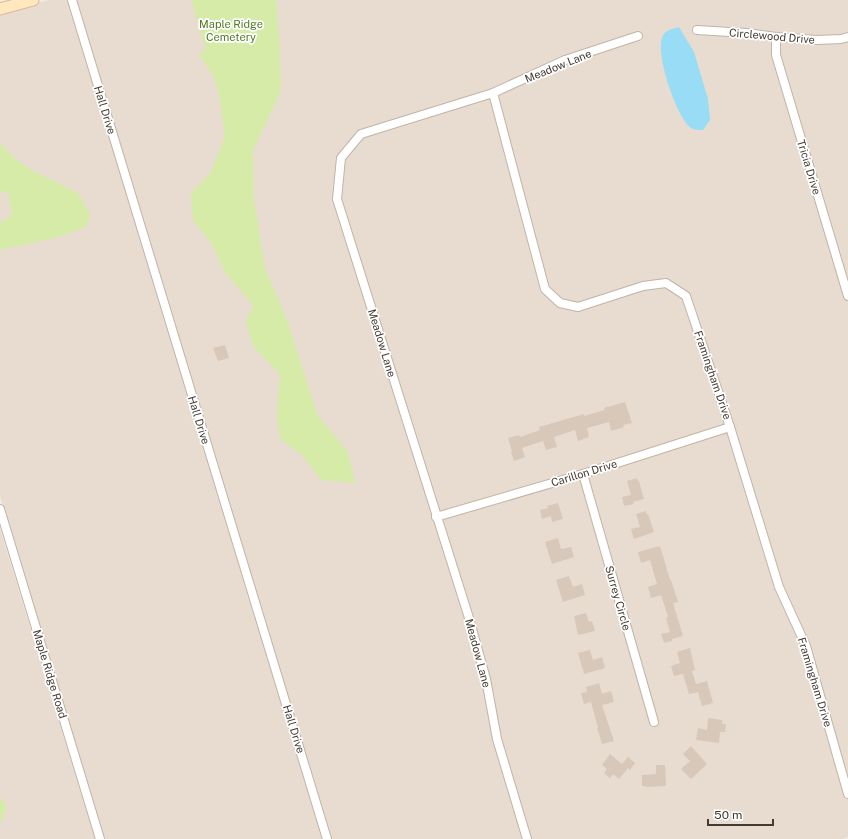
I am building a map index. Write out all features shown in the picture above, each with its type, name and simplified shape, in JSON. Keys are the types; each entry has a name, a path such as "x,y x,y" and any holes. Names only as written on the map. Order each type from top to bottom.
{"main road":[{"path":"0,10 33,0"}],"street":[{"name":"Hall Drive","path":"72,0 327,839"},
{"name":"Circlewood Drive","path":"697,30 817,40 841,39 848,37"},
{"name":"Meadow Lane","path":"527,839 496,739 486,679 471,626 337,199 341,158 361,134 492,93 565,60 638,36"},
{"name":"Tricia Drive","path":"776,37 776,55 848,296"},
{"name":"Framingham Drive","path":"492,93 545,289 560,303 578,307 643,286 666,283 686,296 730,427 779,587 806,646 848,794"},
{"name":"Carillon Drive","path":"436,517 583,474 730,427"},
{"name":"Surrey Circle","path":"583,474 654,722"},
{"name":"Maple Ridge Road","path":"0,509 100,839"}],"shaded area":[{"path":"48,0 848,0 848,837 842,839 104,839 0,496 0,14"},
{"path":"0,529 56,712 95,839 0,839"}],"green space":[{"name":"Maple Ridge Cemetery","path":"191,0 276,0 280,49 281,91 253,151 254,199 265,268 288,323 317,414 348,452 355,483 321,480 302,455 280,439 277,416 280,374 253,346 246,322 253,305 226,274 211,243 193,220 191,193 211,172 225,136 219,95 214,77 198,53 206,50"},
{"path":"0,143 18,161 35,172 78,193 90,214 87,226 59,237 0,250 0,223 12,215 8,191 0,193"},
{"path":"0,797 7,807 0,824"}],"water":[{"path":"679,27 694,52 708,99 710,120 703,130 692,129 685,121 674,99 665,71 661,47 662,38 666,32"}],"building":[{"path":"225,345 229,358 218,361 213,348"},
{"path":"625,402 632,423 623,425 624,427 611,431 609,422 587,428 589,437 578,441 575,430 554,437 557,447 546,450 543,441 522,448 525,457 514,461 508,438 519,435 520,437 540,430 539,427 584,414 584,416 605,410 604,408"},
{"path":"637,478 644,499 633,502 634,504 624,506 622,497 631,495 627,481"},
{"path":"558,503 563,519 552,522 551,516 542,519 540,510"},
{"path":"646,511 654,532 634,539 631,529 640,527 636,514"},
{"path":"558,538 561,549 571,547 574,557 552,564 545,542"},
{"path":"660,546 678,602 673,603 683,636 664,643 661,634 670,632 666,618 668,617 661,595 651,598 648,587 657,584 650,560 641,563 638,552"},
{"path":"569,576 573,587 582,584 585,595 563,602 556,580"},
{"path":"586,613 589,622 592,621 595,631 578,635 574,616"},
{"path":"690,648 695,670 692,671 696,684 707,681 713,703 702,706 698,692 689,694 683,674 674,676 671,666 680,663 677,652"},
{"path":"590,650 593,660 602,657 605,668 584,674 578,653"},
{"path":"599,683 602,694 611,691 614,702 602,705 614,741 602,744 591,702 584,704 581,693 587,692 586,687"},
{"path":"708,718 722,720 722,724 726,724 725,732 720,732 719,743 696,740 698,728 707,730"},
{"path":"691,746 707,764 691,779 681,769 690,761 683,754"},
{"path":"610,754 622,764 628,757 635,763 630,770 628,768 619,779 613,774 610,778 604,773 607,769 602,765"},
{"path":"656,765 665,765 666,786 642,786 642,775 656,774"}]}
